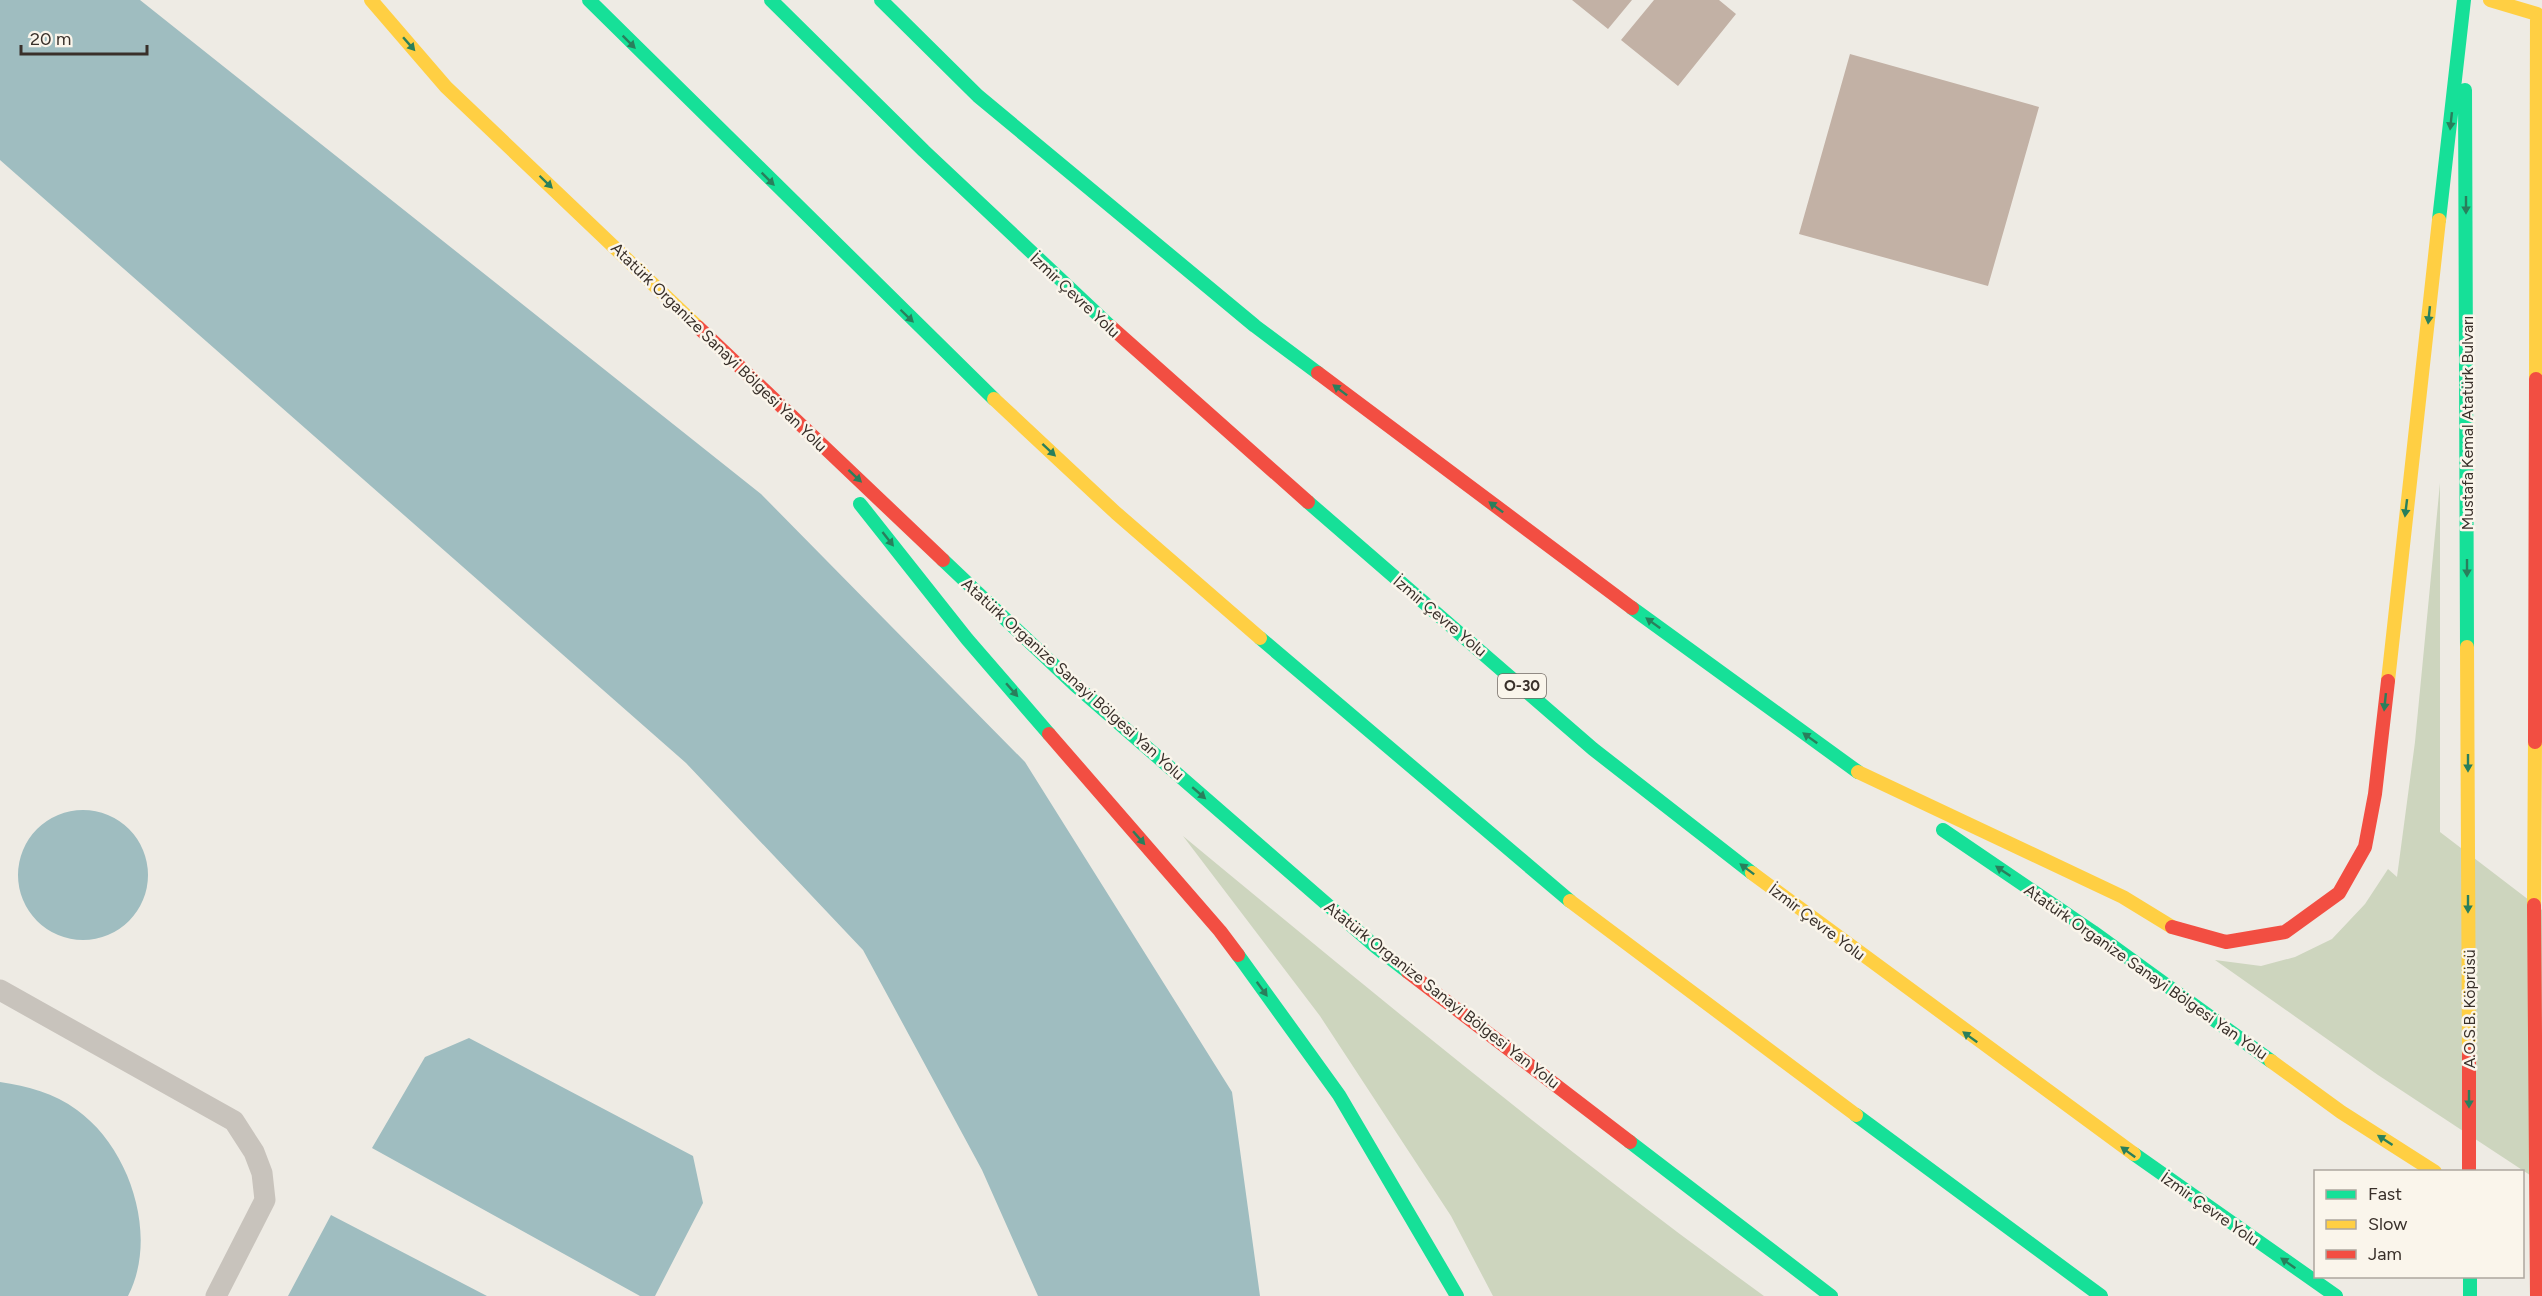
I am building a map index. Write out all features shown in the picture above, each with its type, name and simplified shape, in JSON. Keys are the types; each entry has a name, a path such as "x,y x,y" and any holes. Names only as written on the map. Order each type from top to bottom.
{"main road":[{"name":"Atatürk Organize Sanayi Bölgesi Yan Yolu","path":"371,0 446,87 1075,685 1376,947 1830,1296"},
{"path":"589,0 962,369 1116,513 1350,716 1591,919 2101,1296"},
{"name":"İzmir Çevre Yolu","path":"771,0 856,86 1032,255 1218,426 1654,799 2125,1150 2336,1296"},
{"path":"881,0 978,96 1256,326 1580,570 1858,772 2123,897 2171,927 2226,942 2285,932 2339,893 2365,847 2375,794 2464,0"},
{"name":"Mustafa Kemal Atatürk Bulvarı","path":"2464,0 2468,846"},
{"path":"2490,0 2537,7 2534,905 2536,1296"},
{"path":"2538,126 2542,155"},
{"path":"786,411 967,639 1220,931 1339,1095 1457,1296"},
{"name":"Atatürk Organize Sanayi Bölgesi Yan Yolu","path":"1858,772 2092,932 2342,1112 2431,1170"},
{"name":"A.O.S.B. Köprüsü","path":"2468,846 2469,1170"},
{"path":"2524,1229 2542,1240"},
{"path":"2469,1278 2470,1296"}],"lane":[{"path":"0,990 234,1121 254,1152 262,1173 265,1200 216,1296"}],"green space":[{"path":"2440,483 2440,832 2542,910 2542,1183 2378,1075 2215,960 2261,966 2295,957 2332,939 2365,904 2388,869 2397,877 2415,742"},
{"path":"1183,836 1542,1128 1764,1296 1493,1296 1451,1216 1320,1016"}],"water":[{"path":"0,0 140,0 761,494 1025,762 1232,1092 1260,1296 1038,1296 982,1170 863,950 686,763 0,160"},
{"path":"83,810 108,815 129,829 143,850 148,875 143,900 129,921 108,935 83,940 58,935 37,921 23,900 18,875 23,850 37,829 58,815"},
{"path":"469,1038 693,1156 703,1203 655,1296 640,1296 372,1148 425,1057"},
{"path":"0,1082 40,1091 68,1104 96,1126 112,1147 125,1170 134,1195 139,1221 141,1247 137,1272 128,1296 0,1296"},
{"path":"331,1215 487,1296 288,1296"}],"building":[{"path":"1572,0 1632,0 1608,29"},
{"path":"1654,0 1719,0 1736,14 1678,86 1621,40"},
{"path":"1850,54 2039,107 1988,286 1799,234"}],"traffic: fast":[{"path":"589,0 994,399"},
{"path":"771,0 924,151 1111,327"},
{"path":"881,0 978,96 1255,326 1318,373"},
{"path":"2439,220 2464,0"},
{"path":"2465,90 2467,647"},
{"path":"1308,502 1593,749 1752,873"},
{"path":"860,504 967,639 1049,734"},
{"path":"943,560 1075,685 1376,947 1408,972"},
{"path":"1632,608 1858,772"},
{"path":"1260,638 1570,901"},
{"path":"1943,830 2093,932 2271,1061"},
{"path":"1238,955 1339,1095 1457,1296"},
{"path":"1856,1115 2101,1296"},
{"path":"1630,1142 1831,1296"},
{"path":"2134,1154 2336,1296"},
{"path":"2470,1278 2470,1296"}],"traffic: slow":[{"path":"371,0 446,87 698,327"},
{"path":"2490,0 2537,14 2536,379"},
{"path":"2538,126 2542,155"},
{"path":"2388,681 2439,220"},
{"path":"994,399 1116,513 1260,638"},
{"path":"2467,647 2469,1054"},
{"path":"2534,905 2535,742"},
{"path":"1858,772 2123,897 2172,927"},
{"path":"1752,873 2134,1154"},
{"path":"1570,901 1856,1115"},
{"path":"2271,1061 2341,1112 2432,1170"}],"traffic: jam":[{"path":"698,327 943,560"},
{"path":"1111,327 1308,502"},
{"path":"1318,373 1632,608"},
{"path":"2535,742 2536,379"},
{"path":"2172,927 2226,942 2285,932 2339,893 2365,847 2375,794 2388,681"},
{"path":"1049,734 1220,931 1238,955"},
{"path":"2534,905 2537,1296"},
{"path":"1408,972 1630,1142"},
{"path":"2469,1054 2469,1170"}]}
